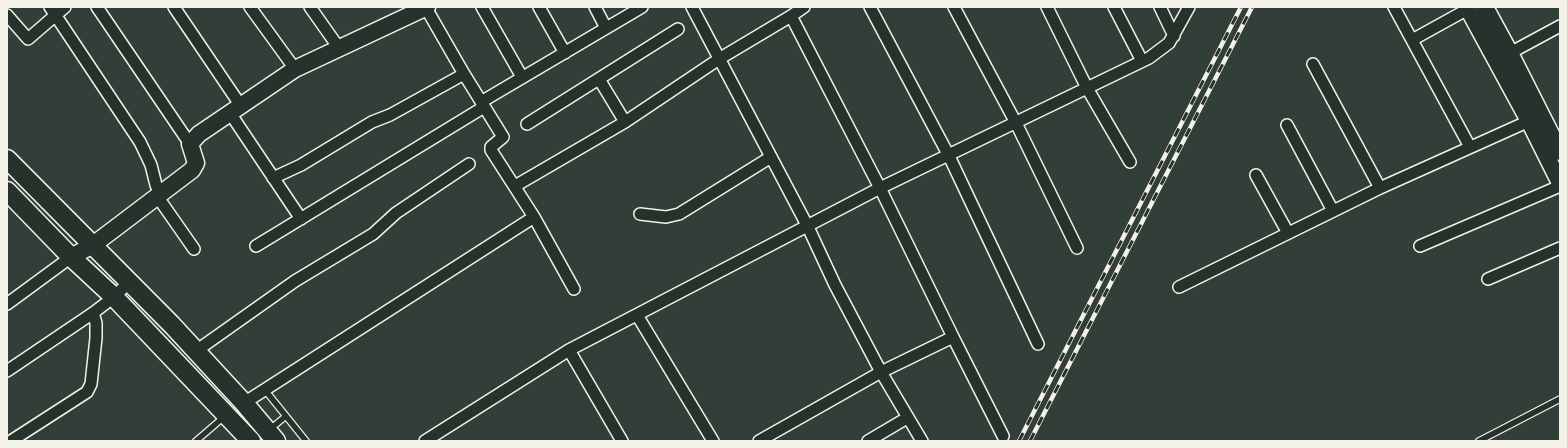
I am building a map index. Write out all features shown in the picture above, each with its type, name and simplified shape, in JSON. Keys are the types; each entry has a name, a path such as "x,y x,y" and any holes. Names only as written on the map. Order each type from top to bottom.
{"main road":[{"path":"7,159 196,351 272,436"},
{"path":"7,191 114,297 251,441"}],"street":[{"path":"7,14 28,39 53,11 65,7"},
{"path":"7,304 71,256 93,245 195,166 196,163 190,144 97,7"},
{"path":"174,7 235,109 273,178 301,219"},
{"path":"250,7 295,69"},
{"path":"310,7 338,48"},
{"path":"190,144 199,134 295,69 427,7 464,74 503,137 490,149 534,217 574,289"},
{"path":"482,7 522,77"},
{"path":"539,7 565,52"},
{"path":"595,7 606,28"},
{"path":"256,246 483,104 522,77 642,7"},
{"path":"692,7 808,227 835,285 881,372 922,441"},
{"path":"515,186 625,122 719,59 804,7"},
{"path":"870,7 949,156 1038,344"},
{"path":"954,7 1016,123 1077,248"},
{"path":"1047,7 1087,88 1130,162"},
{"path":"1114,7 1142,61"},
{"path":"1160,7 1174,36"},
{"path":"425,441 569,350 808,227 880,188 949,156 1142,61 1161,50 1174,36 1189,7"},
{"path":"1394,7 1470,147"},
{"path":"1485,7 1510,52 1560,152"},
{"path":"1412,40 1468,8 1529,121 1560,184 1420,246"},
{"path":"53,11 147,154 158,195 194,249"},
{"path":"791,16 880,188 953,337 1004,436"},
{"path":"1510,52 1559,29"},
{"path":"527,124 678,30"},
{"path":"1313,64 1380,188"},
{"path":"273,178 302,165 362,127 390,115 464,74"},
{"path":"599,79 625,122"},
{"path":"1179,287 1380,188 1529,121"},
{"path":"1287,125 1333,211"},
{"path":"640,214 666,217 673,216 771,157"},
{"path":"196,351 246,314 295,281 373,234 396,213 469,164"},
{"path":"1256,175 1288,233"},
{"path":"244,403 534,217"},
{"path":"1488,279 1560,248"},
{"path":"7,371 93,313 114,297 129,282"},
{"path":"11,441 87,392 91,384 96,338 96,323 93,313"},
{"path":"637,314 713,441"},
{"path":"759,441 881,372 953,337"},
{"path":"569,350 622,441"},
{"path":"868,441 907,418"}],"lane":[{"path":"265,390 306,441"},
{"path":"1479,441 1560,400"},
{"path":"196,441 227,415"},
{"path":"272,436 286,416"}],"railway":[{"path":"1019,441 1241,7"},
{"path":"1030,441 1252,7"}]}
